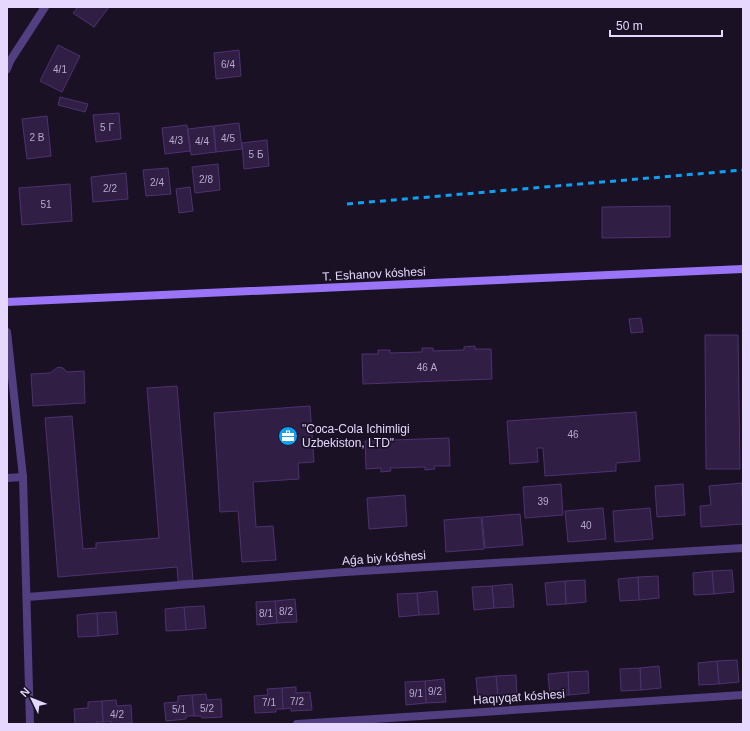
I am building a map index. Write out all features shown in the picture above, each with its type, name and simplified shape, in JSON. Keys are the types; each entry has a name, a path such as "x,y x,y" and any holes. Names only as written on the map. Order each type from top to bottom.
{"main road":[{"name":"T. Eshanov kóshesi","path":"7,302 743,269"}],"street":[{"path":"7,69 10,61 45,7"},
{"path":"7,332 23,477 30,724"},
{"path":"7,478 23,477"},
{"name":"Aǵa biy kóshesi","path":"27,597 345,572 743,548"},
{"name":"Haqıyqat kóshesi","path":"297,724 743,695"}],"building":[{"path":"78,7 109,7 94,27 73,13"},
{"path":"58,45 80,56 62,92 40,81"},
{"path":"239,50 241,76 216,79 214,53"},
{"path":"60,97 88,104 85,112 58,105"},
{"path":"119,113 121,139 96,142 93,115"},
{"path":"47,116 51,156 27,159 22,119"},
{"path":"239,123 242,149 216,152 214,126"},
{"path":"187,125 190,151 165,154 162,128"},
{"path":"213,126 216,152 191,155 188,129"},
{"path":"267,140 269,166 244,169 242,143"},
{"path":"218,164 220,190 195,193 192,167"},
{"path":"168,168 171,194 146,196 143,170"},
{"path":"126,173 128,199 93,202 91,177"},
{"path":"70,184 72,221 22,225 19,188"},
{"path":"190,187 193,211 179,213 176,189"},
{"path":"670,206 670,237 602,238 602,207"},
{"path":"641,318 643,332 631,333 629,319"},
{"path":"705,335 738,335 740,469 706,469"},
{"path":"475,346 475,349 491,349 492,379 363,384 362,354 378,354 378,350 390,350 390,353 422,352 422,348 433,348 433,351 464,350 464,347"},
{"path":"58,367 63,368 67,372 84,371 85,403 33,406 31,374 50,373"},
{"path":"177,386 193,580 178,581 177,567 58,577 45,418 72,416 83,549 96,548 96,543 159,538 147,388"},
{"path":"310,406 314,462 298,463 299,479 253,482 256,527 273,526 276,560 242,562 238,511 220,512 214,413"},
{"path":"636,412 640,461 616,463 616,471 545,476 543,448 537,448 538,462 510,464 507,421"},
{"path":"449,438 450,466 434,466 435,469 425,470 425,467 390,468 391,471 381,472 381,468 366,469 365,441"},
{"path":"742,483 743,524 701,527 700,506 711,505 709,486"},
{"path":"561,484 563,515 525,518 523,487"},
{"path":"683,484 685,515 657,517 655,486"},
{"path":"405,495 407,526 369,529 367,498"},
{"path":"603,508 606,539 568,542 565,511"},
{"path":"650,508 653,539 615,542 613,511"},
{"path":"520,514 523,545 485,548 482,517"},
{"path":"481,517 484,549 446,552 444,520"},
{"path":"732,570 734,592 714,594 712,571"},
{"path":"712,571 714,594 694,595 693,573"},
{"path":"658,576 659,598 639,600 638,577"},
{"path":"638,577 639,600 620,601 618,579"},
{"path":"585,580 586,602 566,604 565,581"},
{"path":"565,581 566,604 547,605 545,583"},
{"path":"512,584 514,607 494,608 492,586"},
{"path":"492,586 494,608 474,610 472,587"},
{"path":"437,591 439,614 419,615 417,593"},
{"path":"417,593 419,615 399,617 397,594"},
{"path":"295,599 297,622 277,623 275,601"},
{"path":"275,601 277,623 257,625 256,602"},
{"path":"204,606 206,628 186,630 184,607"},
{"path":"184,607 186,630 166,631 165,609"},
{"path":"116,612 118,634 98,636 97,613"},
{"path":"97,613 98,636 78,637 77,615"},
{"path":"737,660 739,682 719,684 717,661"},
{"path":"717,661 719,684 699,685 698,663"},
{"path":"659,666 661,688 641,690 640,668"},
{"path":"640,668 641,690 621,691 620,669"},
{"path":"588,671 589,693 569,695 568,672"},
{"path":"568,672 569,695 550,696 548,674"},
{"path":"516,675 517,697 498,699 496,676"},
{"path":"496,676 498,699 478,700 476,678"},
{"path":"444,679 446,702 426,703 425,681"},
{"path":"425,681 426,703 406,705 405,682"},
{"path":"296,687 296,693 310,692 312,710 291,711 291,708 283,709 282,688"},
{"path":"282,688 283,709 276,709 276,712 255,713 254,696 268,695 267,689"},
{"path":"206,694 207,700 221,699 222,717 202,718 201,716 194,716 192,695"},
{"path":"192,695 194,716 186,716 186,719 166,721 164,703 178,702 178,696"},
{"path":"116,700 117,706 131,705 132,723 111,724 111,721 103,722 102,701"},
{"path":"102,701 103,722 96,722 96,724 75,724 74,709 88,708 88,702"}],"railway":[{"path":"347,204 743,170"}],"place":[{"name":"\"Coca-Cola Ichimligi Uzbekiston, LTD\"","path":"288,436"}]}
